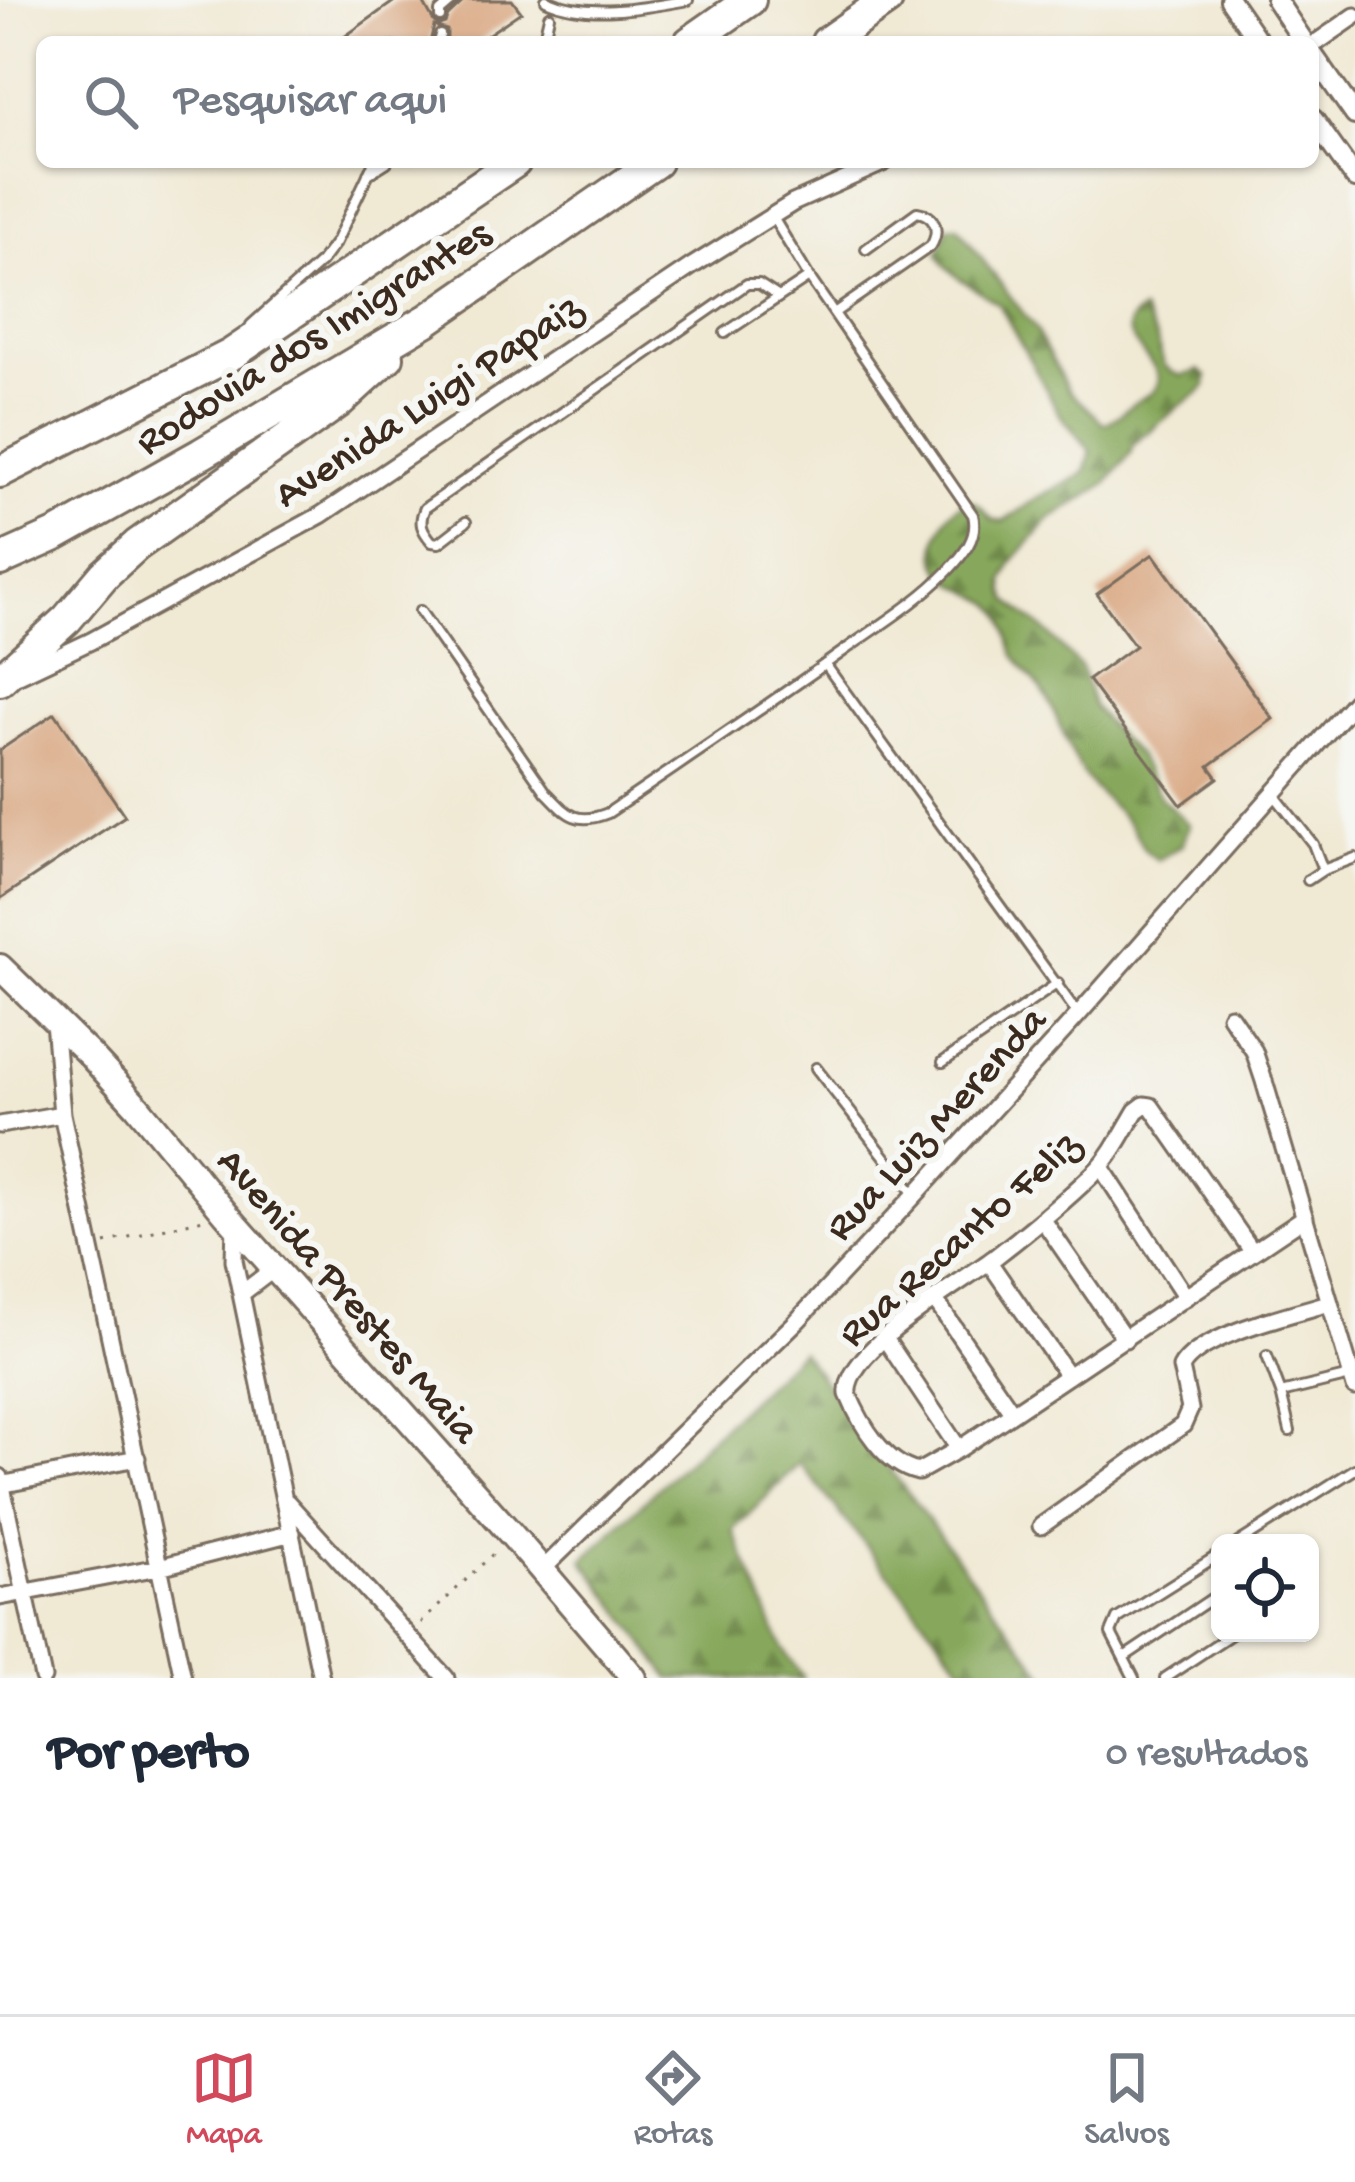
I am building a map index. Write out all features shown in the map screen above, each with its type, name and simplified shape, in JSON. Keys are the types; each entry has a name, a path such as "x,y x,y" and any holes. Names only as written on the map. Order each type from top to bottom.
{"highway":[{"path":"699,36 750,0"},
{"path":"836,36 887,0"},
{"name":"Rodovia dos Imigrantes","path":"0,472 232,354 506,168"},
{"name":"Rodovia dos Imigrantes","path":"0,560 58,534 201,454 427,320 647,168"},
{"path":"0,682 137,545 340,401 427,320"}],"main road":[{"name":"Avenida Prestes Maia","path":"0,967 137,1106 634,1678"}],"street":[{"path":"1230,0 1255,36"},
{"path":"1276,0 1300,36"},
{"path":"1319,41 1355,16"},
{"path":"1319,64 1355,115"},
{"path":"1319,127 1355,178"},
{"name":"Avenida Luigi Papaiz","path":"0,682 92,641 321,515 692,266 814,193 871,168"},
{"name":"Rua Luiz Merenda","path":"542,1570 796,1321 915,1195 1355,701"},
{"path":"1230,1016 1253,1051 1264,1081 1353,1381"},
{"path":"53,1018 62,1114 183,1678"},
{"path":"59,1081 91,1056"},
{"name":"Rua Recanto Feliz","path":"1252,1251 1151,1106 1144,1106 1136,1111 1101,1167 1043,1220 884,1337 847,1385 853,1406 883,1451 906,1469 918,1472 1305,1217"},
{"path":"0,1125 62,1114"},
{"path":"1101,1167 1185,1296"},
{"path":"231,1219 233,1260 321,1678"},
{"path":"1043,1220 1125,1339"},
{"path":"989,1262 1068,1376"},
{"path":"241,1294 274,1268"},
{"path":"935,1300 1012,1412"},
{"path":"1041,1526 1183,1425 1190,1409 1180,1368 1186,1358 1233,1333 1329,1303"},
{"path":"884,1337 959,1448"},
{"path":"44,1678 0,1482 137,1458"},
{"path":"284,1498 446,1678"},
{"path":"0,1597 159,1567 292,1533"}],"lane":[{"path":"440,17 454,0"},
{"path":"547,0 570,10 688,0"},
{"path":"544,36 549,16"},
{"path":"232,354 256,318 322,262 337,242 371,168"},
{"path":"368,175 378,168"},
{"path":"835,313 931,246 937,229 917,212 866,249"},
{"path":"420,611 546,792 566,812 592,820 825,664 929,589 960,557 972,540 973,514 772,216"},
{"path":"725,333 809,277"},
{"path":"466,522 432,542 420,519 425,508 747,284 759,284 779,297"},
{"path":"825,664 1078,1015"},
{"path":"1274,794 1313,844 1323,870"},
{"path":"1308,880 1355,858"},
{"path":"943,1062 1058,983"},
{"path":"816,1068 915,1195"},
{"path":"1267,1356 1290,1431"},
{"path":"1281,1394 1353,1381"},
{"path":"1252,1534 1355,1468"},
{"path":"1134,1678 1111,1633 1117,1619 1211,1560"},
{"path":"1124,1657 1211,1599"},
{"path":"1165,1678 1219,1642"}],"path":[{"path":"91,1246 231,1219"},
{"path":"406,1637 512,1535"}],"green space":[{"path":"957,226 1036,330 1068,390 1104,424 1152,393 1158,384 1158,375 1129,328 1142,311 1164,365 1182,376 1199,370 1207,376 1199,393 1133,445 1106,484 1050,519 1012,562 1004,581 1009,601 1081,668 1093,706 1137,755 1161,798 1189,825 1182,845 1158,860 1085,777 1044,693 1015,656 1000,612 955,584 937,559 940,532 963,503 972,501 993,520 1003,522 1080,476 1091,451 1060,415 999,304 943,263 938,254 948,227"},
{"path":"801,1351 1047,1678 971,1678 800,1463 733,1530 782,1648 803,1678 670,1678 583,1560"}],"building":[{"path":"396,0 422,0 439,25 465,0 512,0 521,12 486,36 447,36 447,30 434,26 432,36 345,36"},
{"path":"1153,554 1273,719 1209,766 1218,778 1181,805 1088,680 1135,646 1097,594"},
{"path":"55,713 125,816 0,899 0,750"}]}
